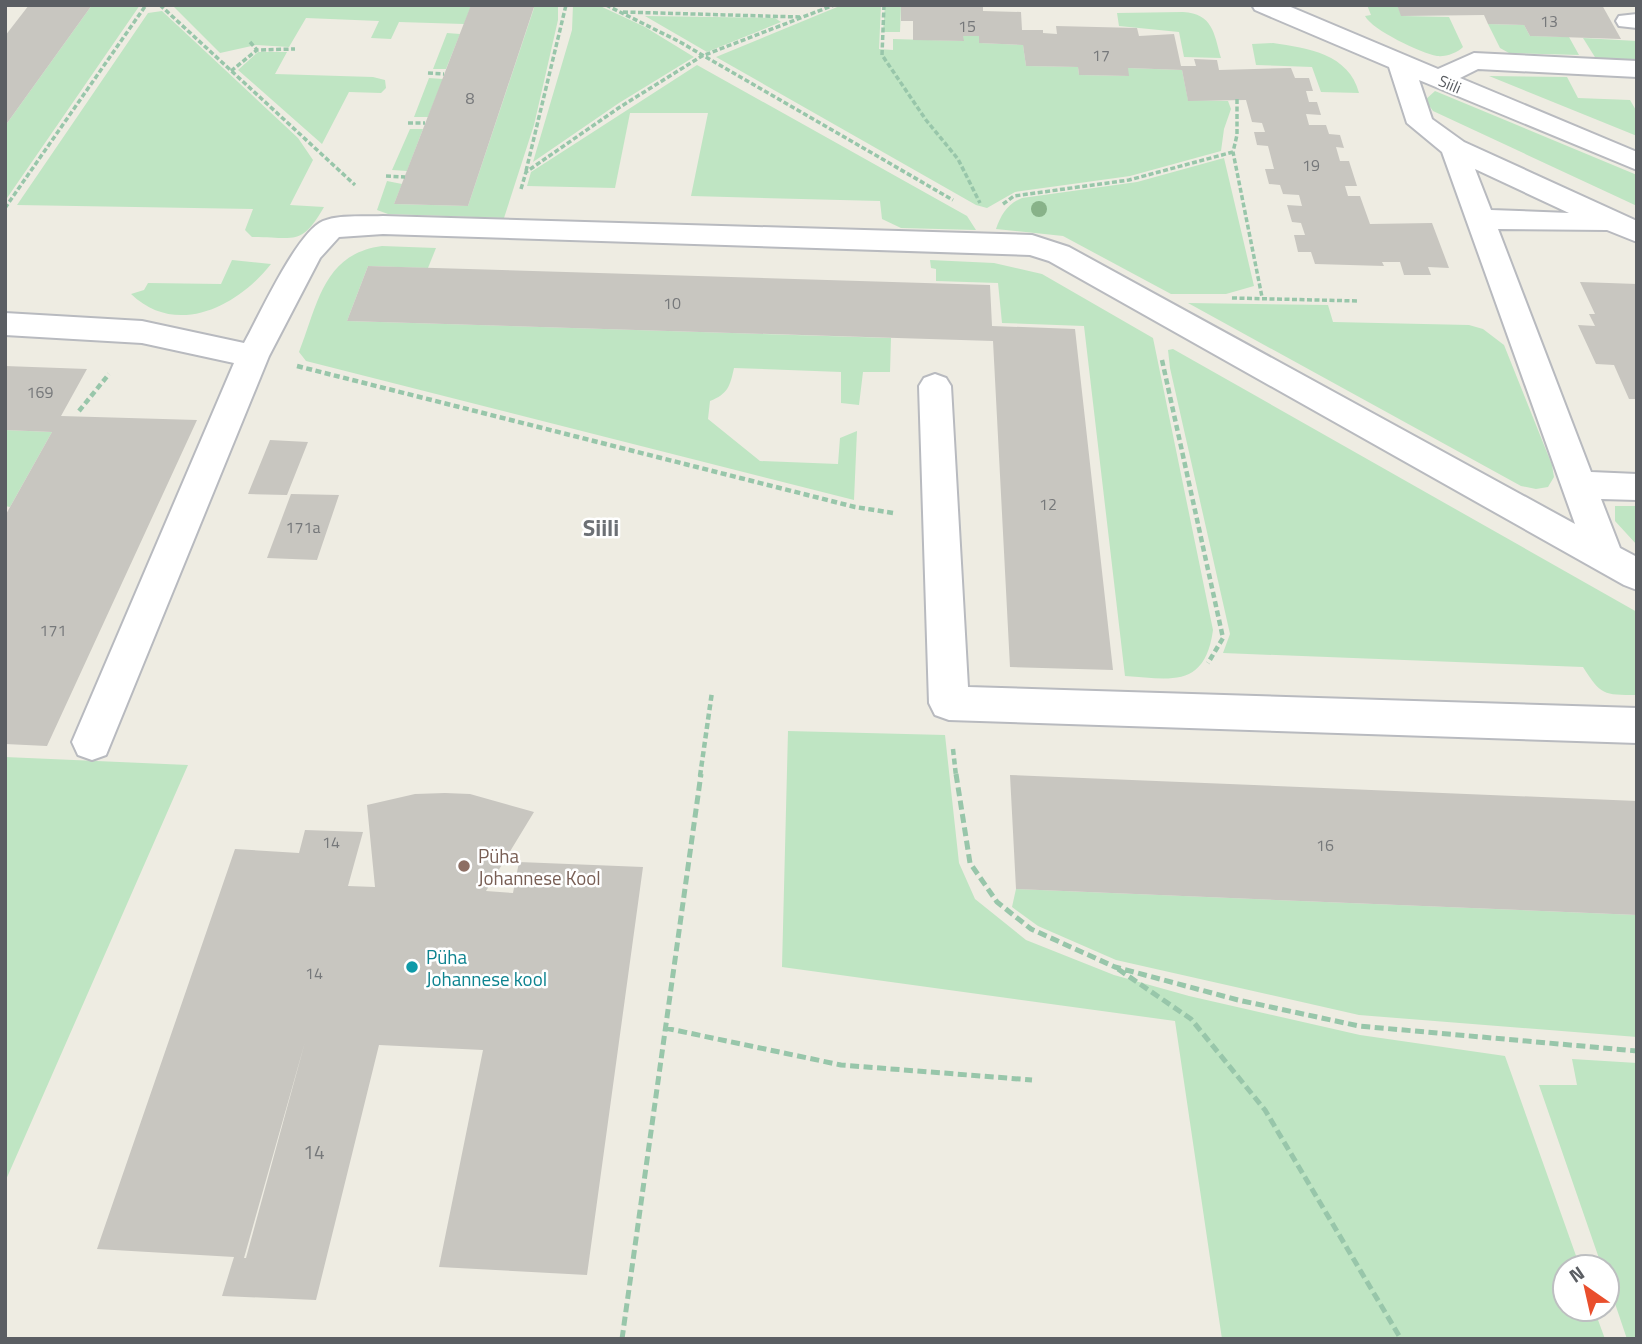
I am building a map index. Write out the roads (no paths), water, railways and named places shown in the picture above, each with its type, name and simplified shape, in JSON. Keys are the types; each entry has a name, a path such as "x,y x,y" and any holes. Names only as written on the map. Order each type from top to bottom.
{"street":[{"name":"Siili","path":"1264,5 1323,17 1401,64 1637,162"},
{"path":"1438,79 1475,61 1637,69"},
{"path":"1401,64 1420,123 1454,148 1626,228"},
{"path":"1454,148 1605,557"},
{"path":"1479,219 1626,228"},
{"path":"92,743 253,356 308,253 331,228 383,225 988,230 1059,254 1637,575"},
{"path":"5,324 142,332 253,356"},
{"path":"935,386 949,703 1637,726"},
{"path":"1580,485 1637,487"}],"place":[{"name":"Püha Johannese Kool","path":"464,866"},
{"name":"Püha Johannese kool","path":"412,967"}],"district":[{"name":"Siili","path":"601,527"}]}
